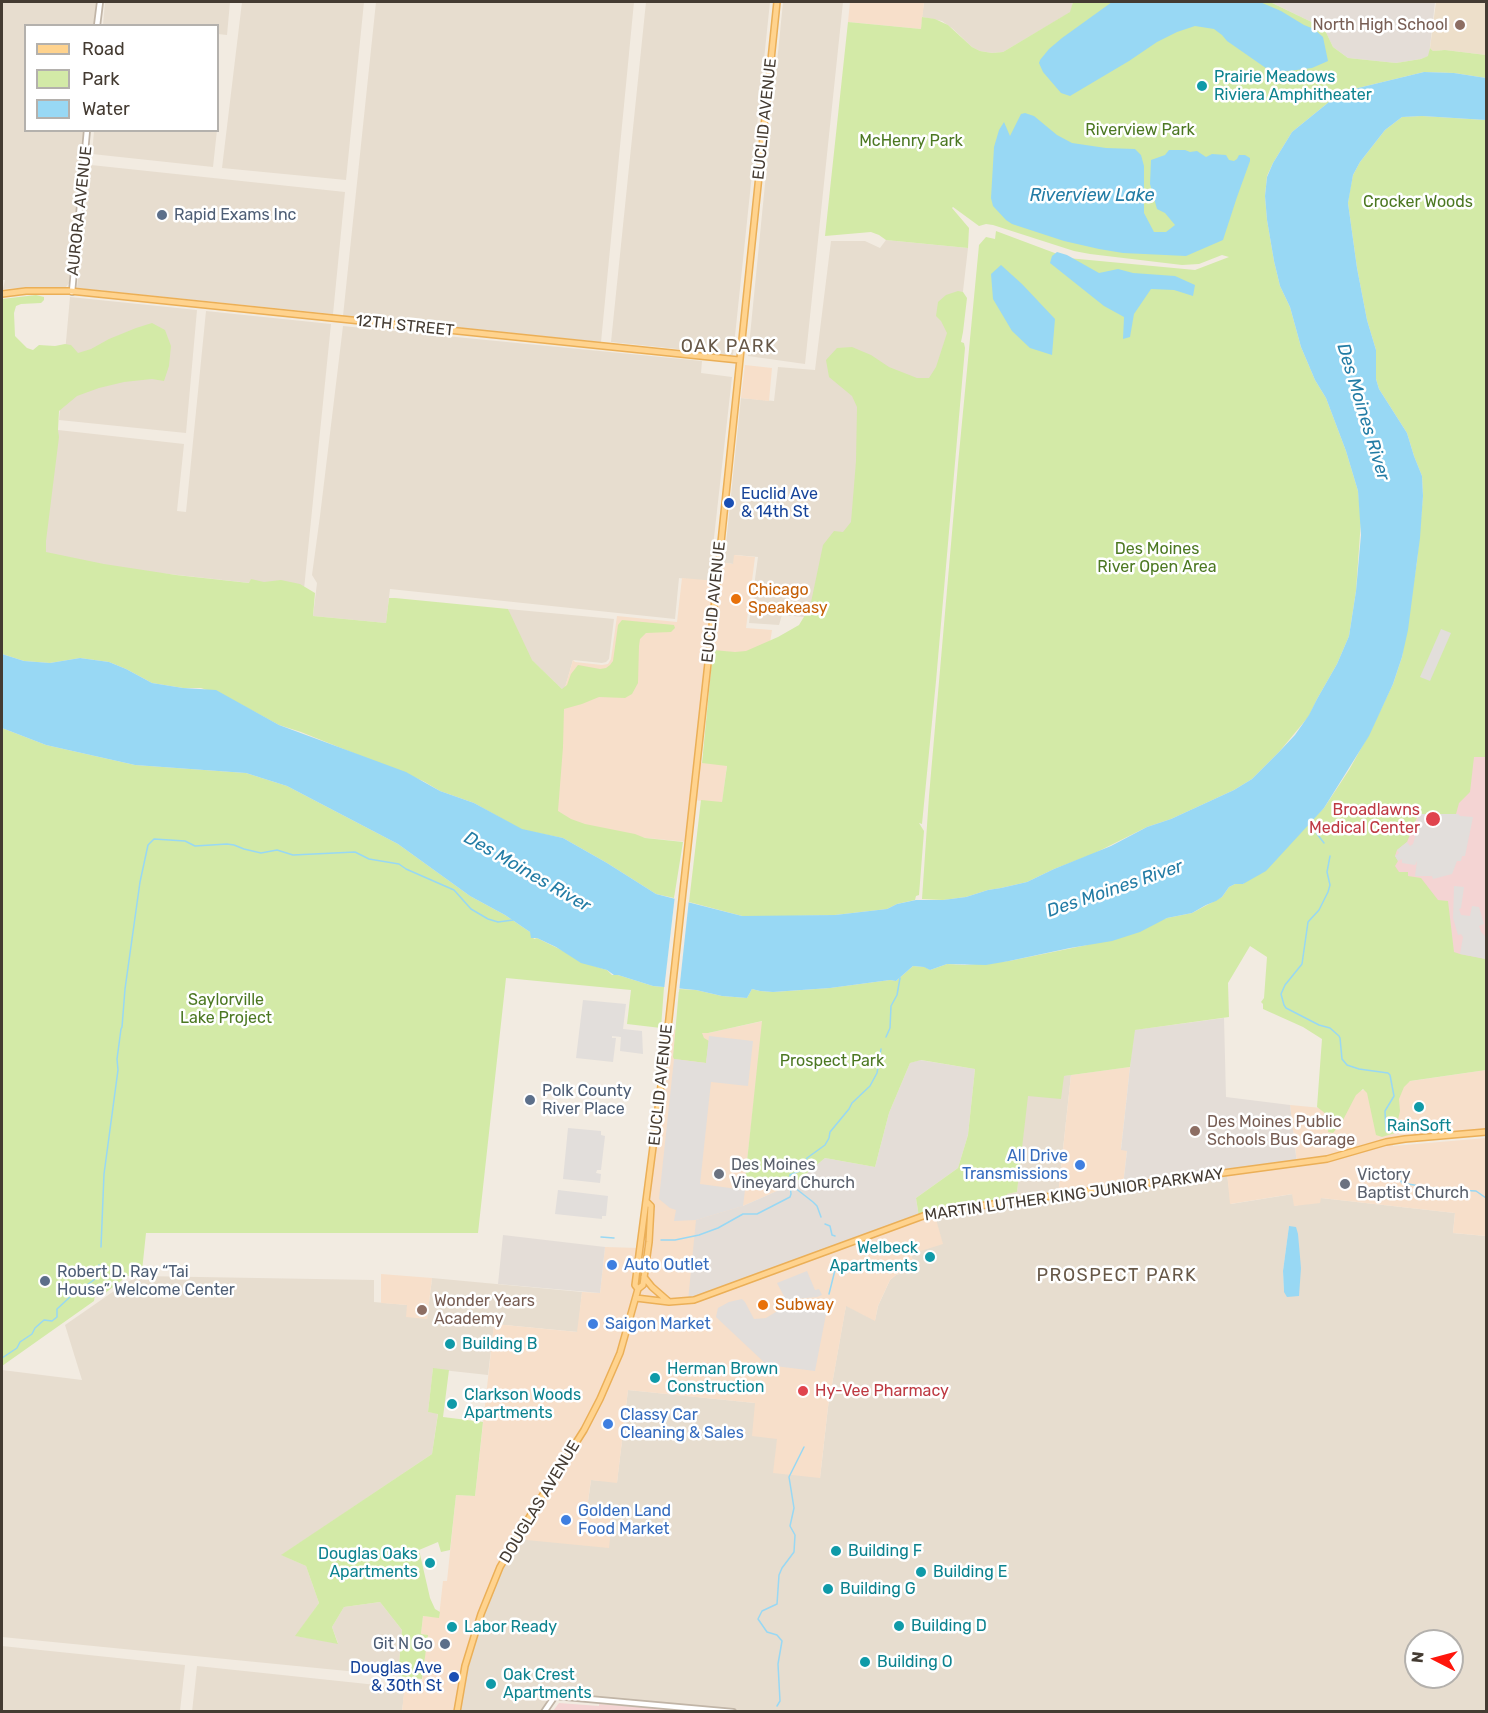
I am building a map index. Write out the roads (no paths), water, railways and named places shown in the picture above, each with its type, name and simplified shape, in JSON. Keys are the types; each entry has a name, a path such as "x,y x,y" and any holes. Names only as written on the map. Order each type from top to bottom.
{"main road":[{"name":"EUCLID AVENUE","path":"636,1298 645,1205 662,1090 777,2"},
{"name":"12TH STREET","path":"2,294 26,291 72,292 739,360"},
{"name":"MARTIN LUTHER KING JUNIOR PARKWAY","path":"636,1298 669,1302 694,1300 934,1212 1328,1159 1386,1142 1405,1139 1486,1132"},
{"name":"EUCLID AVENUE","path":"638,1289 643,1285 644,1277 651,1206 647,1202"},
{"path":"644,1277 669,1302"},
{"name":"DOUGLAS AVENUE","path":"457,1712 465,1666 500,1567 590,1418 618,1358 636,1298"}],"street":[{"path":"97,24 100,2"},
{"name":"AURORA AVENUE","path":"72,292 87,132"},
{"path":"544,1712 555,1696 733,1712"}],"water":[{"path":"1112,2 1260,2 1314,29 1323,37 1328,61 1312,68 1273,73 1227,41 1214,29 1195,26 1157,42 1070,96 1061,93 1043,72 1040,60 1062,38"},
{"name":"Des Moines River","path":"1424,72 1454,73 1486,78 1486,120 1402,117 1385,130 1360,162 1353,175 1348,203 1357,268 1367,320 1376,350 1376,379 1379,389 1407,433 1422,476 1420,538 1408,630 1402,657 1393,684 1369,736 1324,808 1266,871 1243,884 1229,887 1222,897 1192,913 1167,918 1140,932 1112,941 1009,961 986,965 947,964 930,970 913,966 896,981 773,992 752,989 747,998 653,986 581,963 556,947 537,938 531,938 530,932 470,896 398,844 287,786 246,773 135,765 46,745 2,728 2,654 24,661 50,663 80,658 109,662 152,683 216,690 279,725 406,772 440,791 474,803 522,829 563,838 656,894 742,916 835,915 887,909 897,904 916,900 966,897 1027,882 1234,790 1252,779 1295,735 1309,715 1337,664 1349,636 1361,535 1358,491 1346,451 1326,398 1315,380 1301,347 1290,307 1280,286 1267,220 1265,196 1267,177 1292,132 1329,102 1358,88"},
{"name":"Riverview Lake","path":"1021,114 1034,116 1057,135 1072,143 1135,149 1141,155 1144,166 1144,213 1154,232 1166,232 1175,225 1165,213 1157,209 1150,184 1151,160 1165,155 1169,150 1197,151 1206,157 1212,154 1226,155 1229,160 1234,161 1239,155 1250,158 1223,240 1186,256 1123,253 1064,241 1012,224 993,206 991,198 994,147 1004,122 1010,136"},
{"path":"1057,252 1099,273 1118,269 1133,273 1175,276 1195,285 1193,296 1174,290 1151,289 1134,314 1130,337 1123,339 1124,317 1104,306 1050,263 1052,256"},
{"path":"1001,265 1055,319 1052,355 1030,348 1012,331 993,299 991,274"},
{"path":"1289,1226 1296,1227 1298,1234 1301,1268 1299,1296 1287,1297 1284,1292 1283,1271"}],"waterway":[{"path":"1308,822 1324,843"},
{"path":"101,1247 104,1174 118,1070 117,1059 125,989 140,882 148,845 154,839 185,841 195,846 227,844 261,853 277,850 293,855 355,852 369,859 399,864 454,890 471,909 488,919 498,922 513,920"},
{"path":"1330,856 1327,872 1330,885 1328,892 1319,910 1308,922 1302,964 1285,985 1281,994 1286,1008 1319,1025 1330,1028 1339,1036 1342,1059 1347,1065 1390,1075 1394,1096 1385,1111 1386,1131"},
{"path":"886,1037 890,1028 891,1006 897,995 900,978"},
{"path":"821,1217 817,1206 790,1184 790,1175 802,1170 807,1158 825,1145 830,1132 852,1103 870,1086 877,1073 881,1049"},
{"path":"1395,1171 1402,1183 1438,1189 1476,1191 1486,1198"},
{"path":"661,1240 675,1240 699,1235 718,1228 743,1214 757,1214 790,1197 790,1185"},
{"path":"825,1224 830,1226 832,1235 835,1236"},
{"path":"601,1237 614,1238"},
{"path":"2,1358 17,1348 20,1342 32,1334 44,1320 52,1321 57,1317 57,1309 98,1277 99,1265"},
{"path":"829,1294 836,1266"},
{"path":"777,1706 780,1701 778,1664 782,1641 777,1635 767,1632 758,1619 762,1611 777,1604 779,1575 794,1552 795,1535 790,1526 794,1508 789,1477 804,1447"}],"place":[{"name":"North High School","path":"1460,25"},
{"name":"Prairie Meadows Riviera Amphitheater","path":"1202,86"},
{"name":"Rapid Exams Inc","path":"162,215"},
{"name":"Euclid Ave & 14th St","path":"729,503"},
{"name":"Chicago Speakeasy","path":"736,599"},
{"name":"Broadlawns Medical Center","path":"1433,819"},
{"name":"Polk County River Place","path":"530,1100"},
{"name":"RainSoft","path":"1419,1107"},
{"name":"Des Moines Public Schools Bus Garage","path":"1195,1131"},
{"name":"All Drive Transmissions","path":"1080,1165"},
{"name":"Des Moines Vineyard Church","path":"719,1174"},
{"name":"Victory Baptist Church","path":"1345,1184"},
{"name":"Welbeck Apartments","path":"930,1257"},
{"name":"Auto Outlet","path":"612,1265"},
{"name":"Robert D. Ray “Tai House” Welcome Center","path":"45,1281"},
{"name":"Subway","path":"763,1305"},
{"name":"Wonder Years Academy","path":"422,1310"},
{"name":"Saigon Market","path":"593,1324"},
{"name":"Building B","path":"450,1344"},
{"name":"Herman Brown Construction","path":"655,1378"},
{"name":"Hy-Vee Pharmacy","path":"803,1391"},
{"name":"Clarkson Woods Apartments","path":"452,1404"},
{"name":"Classy Car Cleaning & Sales","path":"608,1424"},
{"name":"Golden Land Food Market","path":"566,1520"},
{"name":"Building F","path":"836,1551"},
{"name":"Douglas Oaks Apartments","path":"430,1563"},
{"name":"Building E","path":"921,1572"},
{"name":"Building G","path":"828,1589"},
{"name":"Building D","path":"899,1626"},
{"name":"Labor Ready","path":"452,1627"},
{"name":"Git N Go","path":"445,1644"},
{"name":"Building O","path":"865,1662"},
{"name":"Douglas Ave & 30th St","path":"454,1677"},
{"name":"Oak Crest Apartments","path":"491,1684"}],"district":[{"name":"OAK PARK","path":"729,347"},
{"name":"PROSPECT PARK","path":"1117,1276"}],"park label":[{"name":"Riverview Park","path":"1140,130"},
{"name":"McHenry Park","path":"911,141"},
{"name":"Crocker Woods","path":"1418,202"},
{"name":"Des Moines River Open Area","path":"1157,558"},
{"name":"Saylorville Lake Project","path":"226,1009"},
{"name":"Prospect Park","path":"832,1061"}]}
